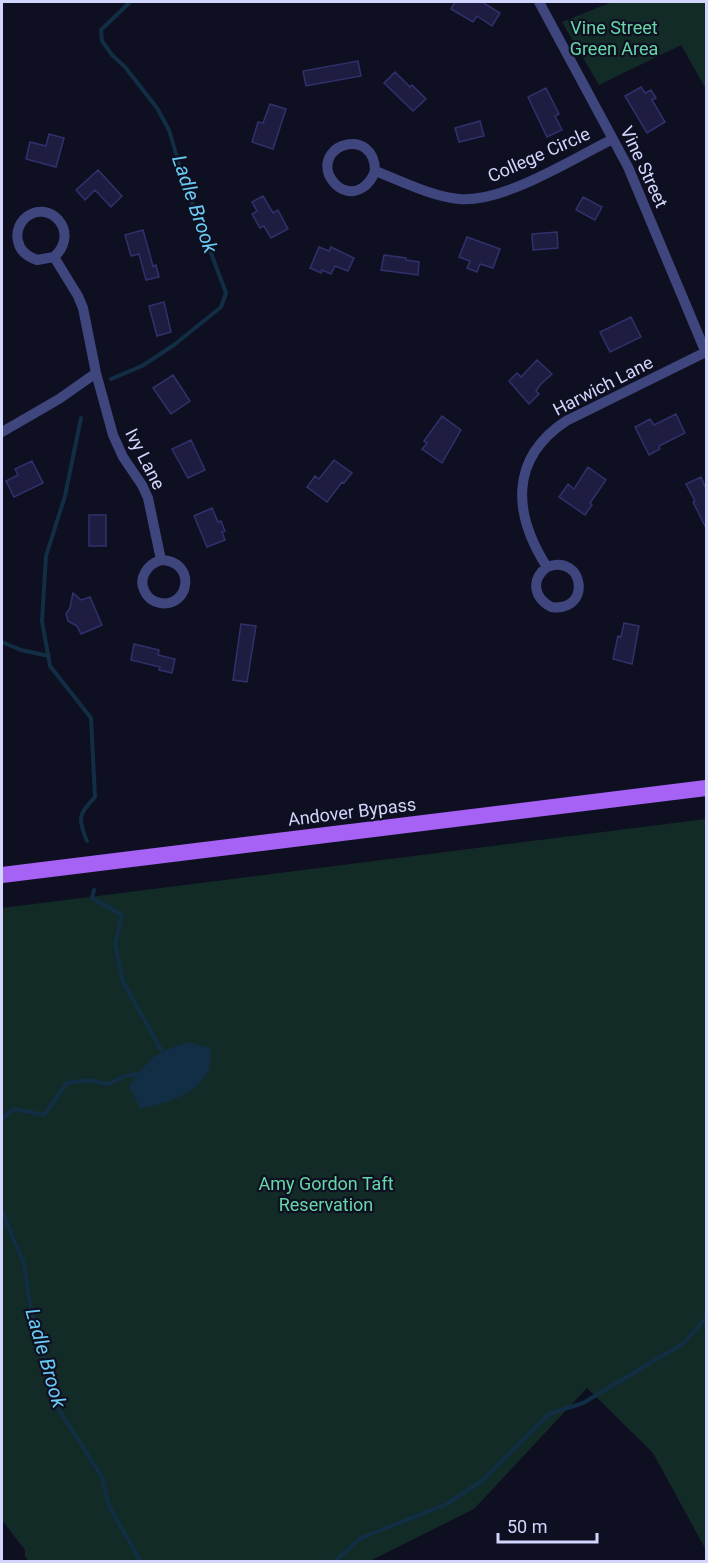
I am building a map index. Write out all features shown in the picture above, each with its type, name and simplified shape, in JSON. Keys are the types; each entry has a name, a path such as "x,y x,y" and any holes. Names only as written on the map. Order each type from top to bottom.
{"main road":[{"name":"Andover Bypass","path":"2,875 706,788"}],"street":[{"name":"Vine Street","path":"539,2 641,195 706,353"},
{"name":"College Circle","path":"375,171 444,196 472,199 487,197 517,187 613,139"},
{"path":"344,145 360,145 372,155 375,171 368,184 355,191 347,191 340,188 330,177 328,162 336,149 344,145"},
{"path":"41,212 48,213 61,222 66,236 64,244 54,257 37,260 23,252 17,237 18,229 27,217 41,212"},
{"name":"Ivy Lane","path":"54,257 83,308 96,373 113,435 148,498 161,560"},
{"name":"Harwich Lane","path":"547,567 530,536 522,502 525,475 535,449 566,421 706,353"},
{"path":"2,432 59,399 96,373"},
{"path":"161,560 175,563 186,580 182,594 170,603 156,602 145,593 143,586 142,579 149,566 161,560"},
{"path":"560,564 573,570 577,576 579,590 577,597 565,607 550,607 539,598 536,591 537,577 547,567 560,564"}],"green space":[{"name":"Vine Street Green Area","path":"612,2 706,2 706,89 681,45 599,85 562,22"},
{"name":"Amy Gordon Taft Reservation","path":"706,819 706,1550 653,1453 587,1388 474,1509 370,1561 28,1561 25,1550 2,1520 2,908"}],"water":[{"path":"188,1042 211,1048 209,1069 203,1080 196,1087 178,1097 140,1109 129,1086 154,1057 167,1049"}],"building":[{"path":"455,2 482,2 500,13 492,26 477,16 473,22 451,9"},
{"path":"358,61 361,76 306,86 303,71"},
{"path":"395,72 426,99 413,111 384,83"},
{"path":"641,87 645,93 651,90 656,98 652,100 665,122 647,133 625,96"},
{"path":"546,88 559,114 555,116 562,130 547,137 528,97"},
{"path":"270,104 286,109 273,149 252,142 258,122 263,123"},
{"path":"480,121 484,136 459,142 455,128"},
{"path":"49,134 64,138 56,167 26,159 30,142 46,146"},
{"path":"98,170 122,196 111,207 95,190 85,200 76,190"},
{"path":"263,196 273,213 278,210 288,229 271,238 264,226 260,228 252,214 257,211 252,202"},
{"path":"583,197 602,207 595,220 576,210"},
{"path":"143,230 153,266 156,265 159,277 146,280 139,254 131,256 125,235"},
{"path":"557,232 558,248 533,250 532,234"},
{"path":"467,237 500,249 493,268 480,264 477,272 467,268 470,261 459,257"},
{"path":"319,247 329,251 331,247 354,258 348,271 335,266 331,274 310,268"},
{"path":"384,255 419,262 418,275 381,270"},
{"path":"164,302 171,332 157,336 149,306"},
{"path":"631,317 641,337 610,352 600,332"},
{"path":"537,360 552,374 540,385 536,391 539,394 529,404 509,381 517,373 521,377"},
{"path":"173,375 190,401 171,414 153,388"},
{"path":"676,414 685,433 659,446 660,449 649,455 635,427 650,419 654,425"},
{"path":"442,416 461,430 442,463 422,449 427,443 424,441"},
{"path":"191,440 205,470 188,478 172,449"},
{"path":"334,460 352,473 327,502 307,487 315,476 319,479"},
{"path":"32,461 43,483 14,497 6,481 18,475 15,469"},
{"path":"588,467 606,480 590,503 592,505 585,515 559,497 568,484 574,489"},
{"path":"701,477 706,489 706,528 686,484"},
{"path":"212,508 218,522 221,521 225,531 222,532 225,540 207,547 194,516"},
{"path":"89,515 106,515 106,546 89,546"},
{"path":"73,593 81,600 90,597 102,625 81,634 77,626 68,621 66,614 70,608"},
{"path":"624,623 639,626 632,664 613,659 618,636 621,637"},
{"path":"241,624 256,626 247,682 233,680"},
{"path":"134,644 159,650 158,655 175,659 172,673 159,670 160,667 131,660"}],"waterway":[{"name":"Ladle Brook","path":"111,379 142,366 174,345 221,307 226,293 184,181 169,130 157,108 102,41 101,30 130,2"},
{"name":"Ladle Brook","path":"81,418 65,496 46,556 42,621 50,666 91,718 95,797 81,817 87,841"},
{"path":"2,642 21,650 49,656"},
{"name":"Ladle Brook","path":"94,890 92,898 122,915 115,944 123,982 163,1053"},
{"name":"Ladle Brook","path":"2,1119 14,1109 44,1115 67,1083 88,1080 108,1084 125,1076 142,1073"},
{"name":"Ladle Brook","path":"2,1211 24,1264 32,1315 57,1407 102,1477 109,1506 141,1562"},
{"path":"334,1562 361,1538 447,1504 483,1480 549,1414 583,1403 684,1343 706,1318"}]}
